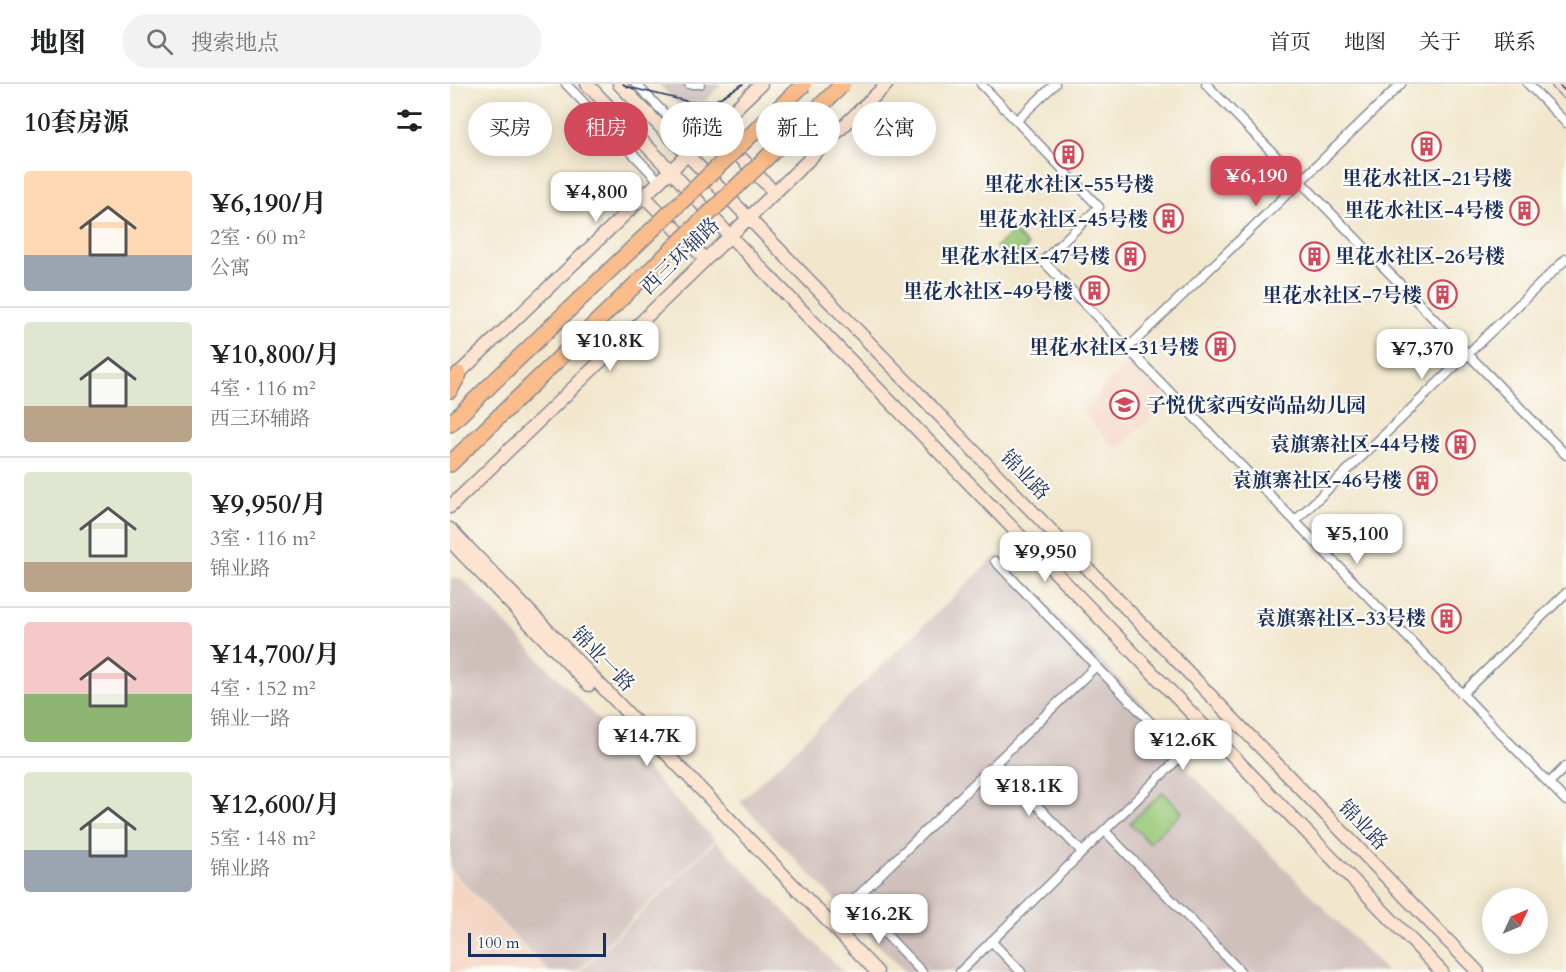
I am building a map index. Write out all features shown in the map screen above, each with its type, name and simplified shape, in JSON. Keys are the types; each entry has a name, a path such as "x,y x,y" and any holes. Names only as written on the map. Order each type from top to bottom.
{"highway":[{"path":"450,424 804,84"},
{"path":"450,464 843,84"},
{"path":"450,390 455,378"}],"main road":[{"path":"587,84 729,235 1442,972"},
{"name":"锦业路","path":"619,84 660,121"},
{"path":"743,102 761,84"},
{"name":"西三环辅路","path":"450,507 887,84"},
{"path":"1558,84 1566,92"},
{"path":"455,378 688,156"},
{"name":"锦业路","path":"697,156 748,217 1478,972"},
{"path":"739,156 774,192"},
{"path":"645,197 705,259"},
{"name":"锦业一路","path":"450,529 877,972"},
{"name":"锦业一路","path":"450,541 866,972"}],"street":[{"path":"566,84 660,182"},
{"path":"636,84 660,112"},
{"path":"689,84 700,84"},
{"path":"981,84 1099,207 1043,261 1566,801"},
{"path":"1017,120 1055,84"},
{"path":"1206,84 1566,455"},
{"path":"1128,348 1401,84"},
{"path":"1528,84 1566,123"},
{"path":"1296,520 1566,259"},
{"path":"960,972 1182,755 995,561"},
{"path":"1462,693 1566,592"},
{"path":"830,923 1096,666"},
{"path":"996,763 1082,852"},
{"path":"1549,783 1566,766"},
{"path":"1104,830 1241,972"},
{"path":"854,901 922,972"},
{"path":"991,941 1020,972"}],"shaded area":[{"path":"659,84 722,84 704,102 676,102"},
{"name":"子悦优家西安尚品幼儿园","path":"1132,360 1169,399 1118,450 1081,411"},
{"path":"998,554 1191,754 1182,764 1387,972 905,972 740,802"},
{"path":"450,578 462,579 715,840 577,972 549,972 450,869"},
{"path":"716,841 843,972 580,972"},
{"path":"450,871 547,972 450,972"}],"green space":[{"path":"1013,231 1028,246 1011,263 996,247"},
{"path":"1163,792 1182,812 1149,843 1130,823"}],"tram line":[{"path":"623,84 690,102 716,100 743,84"},
{"path":"1558,84 1566,92"}],"place":[{"name":"里花水社区-21号楼","path":"1427,147"},
{"name":"里花水社区-55号楼","path":"1069,154"},
{"name":"里花水社区-4号楼","path":"1525,210"},
{"name":"里花水社区-45号楼","path":"1169,219"},
{"name":"里花水社区-47号楼","path":"1131,256"},
{"name":"里花水社区-26号楼","path":"1314,256"},
{"name":"里花水社区-49号楼","path":"1094,291"},
{"name":"里花水社区-7号楼","path":"1443,295"},
{"name":"里花水社区-31号楼","path":"1220,347"},
{"name":"子悦优家西安尚品幼儿园","path":"1125,405"},
{"name":"袁旗寨社区-44号楼","path":"1461,444"},
{"name":"袁旗寨社区-46号楼","path":"1423,480"},
{"name":"袁旗寨社区-33号楼","path":"1447,618"}]}
